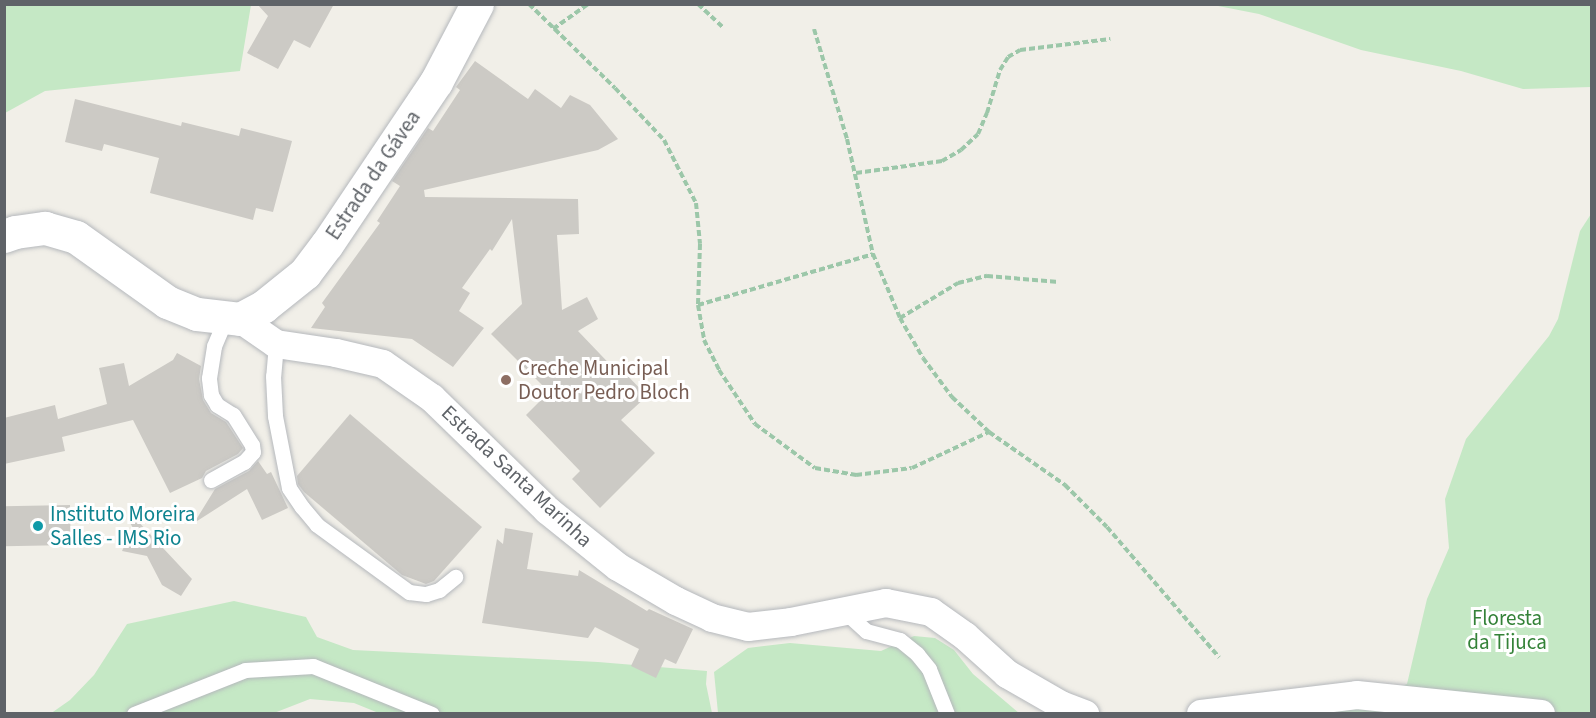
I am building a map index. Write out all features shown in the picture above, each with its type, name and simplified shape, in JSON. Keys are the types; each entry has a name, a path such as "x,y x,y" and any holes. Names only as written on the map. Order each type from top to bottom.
{"street":[{"name":"Estrada da Gávea","path":"233,319 264,306 305,273 436,82 477,4"},
{"path":"4,236 45,228 76,237 167,302 197,314 233,319"},
{"name":"Estrada Santa Marinha","path":"233,319 276,344 336,353 383,364 432,398 548,510 618,567 703,614 748,627 791,622 886,603 931,612 965,636 1007,674 1061,705 1085,714"},
{"path":"1201,714 1357,695 1541,714"}],"lane":[{"path":"211,480 244,462 253,452 252,445 233,415 217,405 211,395 209,378 214,346 233,319"},
{"path":"276,344 273,376 275,416 289,488 302,507 317,525 410,592 426,594 439,591 455,577"},
{"path":"844,611 866,631 900,640 912,649 929,669 947,714"},
{"path":"134,714 245,670 313,666 432,714"}],"path":[{"path":"529,4 615,88 664,140 696,202 700,244 698,304 704,340 719,370 755,424 815,468 856,475 912,468 989,432"},
{"path":"553,29 588,4"},
{"path":"698,4 723,27"},
{"path":"814,29 855,173 873,254 900,318 923,358 952,398 989,432 1065,485 1107,527 1219,657"},
{"path":"855,173 942,161 961,150 978,134 1000,70 1008,57 1020,50 1110,39"},
{"path":"698,304 873,254"},
{"path":"900,318 958,283 987,276 1059,282"}],"green space":[{"path":"5,4 251,5 240,71 45,91 5,113"},
{"path":"1213,5 1591,5 1591,87 1523,89 1461,71 1361,50 1259,14"},
{"name":"Floresta da Tijuca","path":"1591,214 1591,713 1246,714 1345,709 1407,684 1427,599 1449,548 1445,499 1466,439 1549,336 1558,319 1580,231"},
{"path":"234,601 306,617 317,637 353,650 598,662 707,671 706,684 712,713 381,714 354,703 310,699 274,713 50,714 70,700 94,675 127,624"},
{"path":"914,636 935,638 954,650 973,674 1019,713 718,713 714,672 748,648 790,643 881,651"}],"building":[{"path":"257,4 334,4 310,48 294,40 278,69 247,53 268,16"},
{"path":"475,61 528,99 535,89 561,108 570,95 590,105 618,139 598,150 424,190 425,197 578,199 579,234 557,235 562,310 587,297 598,319 578,331 622,377 625,373 647,396 621,420 655,453 600,508 572,479 580,471 526,415 549,392 491,334 522,304 512,219 492,251 490,249 462,288 470,293 459,311 484,328 453,367 412,339 311,328 325,307 322,303 380,223 377,221 400,186 392,181 428,128 433,131 460,90 456,87"},
{"path":"75,99 181,126 182,122 239,136 241,128 292,141 273,212 256,208 253,220 150,193 159,158 104,144 102,151 65,142"},
{"path":"177,353 201,366 199,379 203,400 211,413 226,422 243,448 238,454 206,471 202,478 170,493 133,420 62,437 65,451 4,464 4,418 55,405 58,419 107,404 99,368 124,363 129,386 173,360"},
{"path":"350,414 482,527 434,581 426,584 402,575 304,492 298,484 297,476"},
{"path":"258,461 267,474 271,472 288,508 262,520 247,489 194,523 215,489 249,471"},
{"name":"Instituto Moreira Salles - IMS Rio","path":"70,505 71,545 5,546 4,506"},
{"path":"134,517 192,579 181,596 162,585 147,556 122,551 133,528 129,521"},
{"path":"505,528 533,533 527,569 578,576 579,570 647,611 649,609 693,629 676,664 665,659 656,678 631,666 639,649 595,627 588,638 482,623 497,539 503,544"}],"place":[{"name":"Creche Municipal Doutor Pedro Bloch","path":"506,380"},
{"name":"Instituto Moreira Salles - IMS Rio","path":"38,526"}]}
